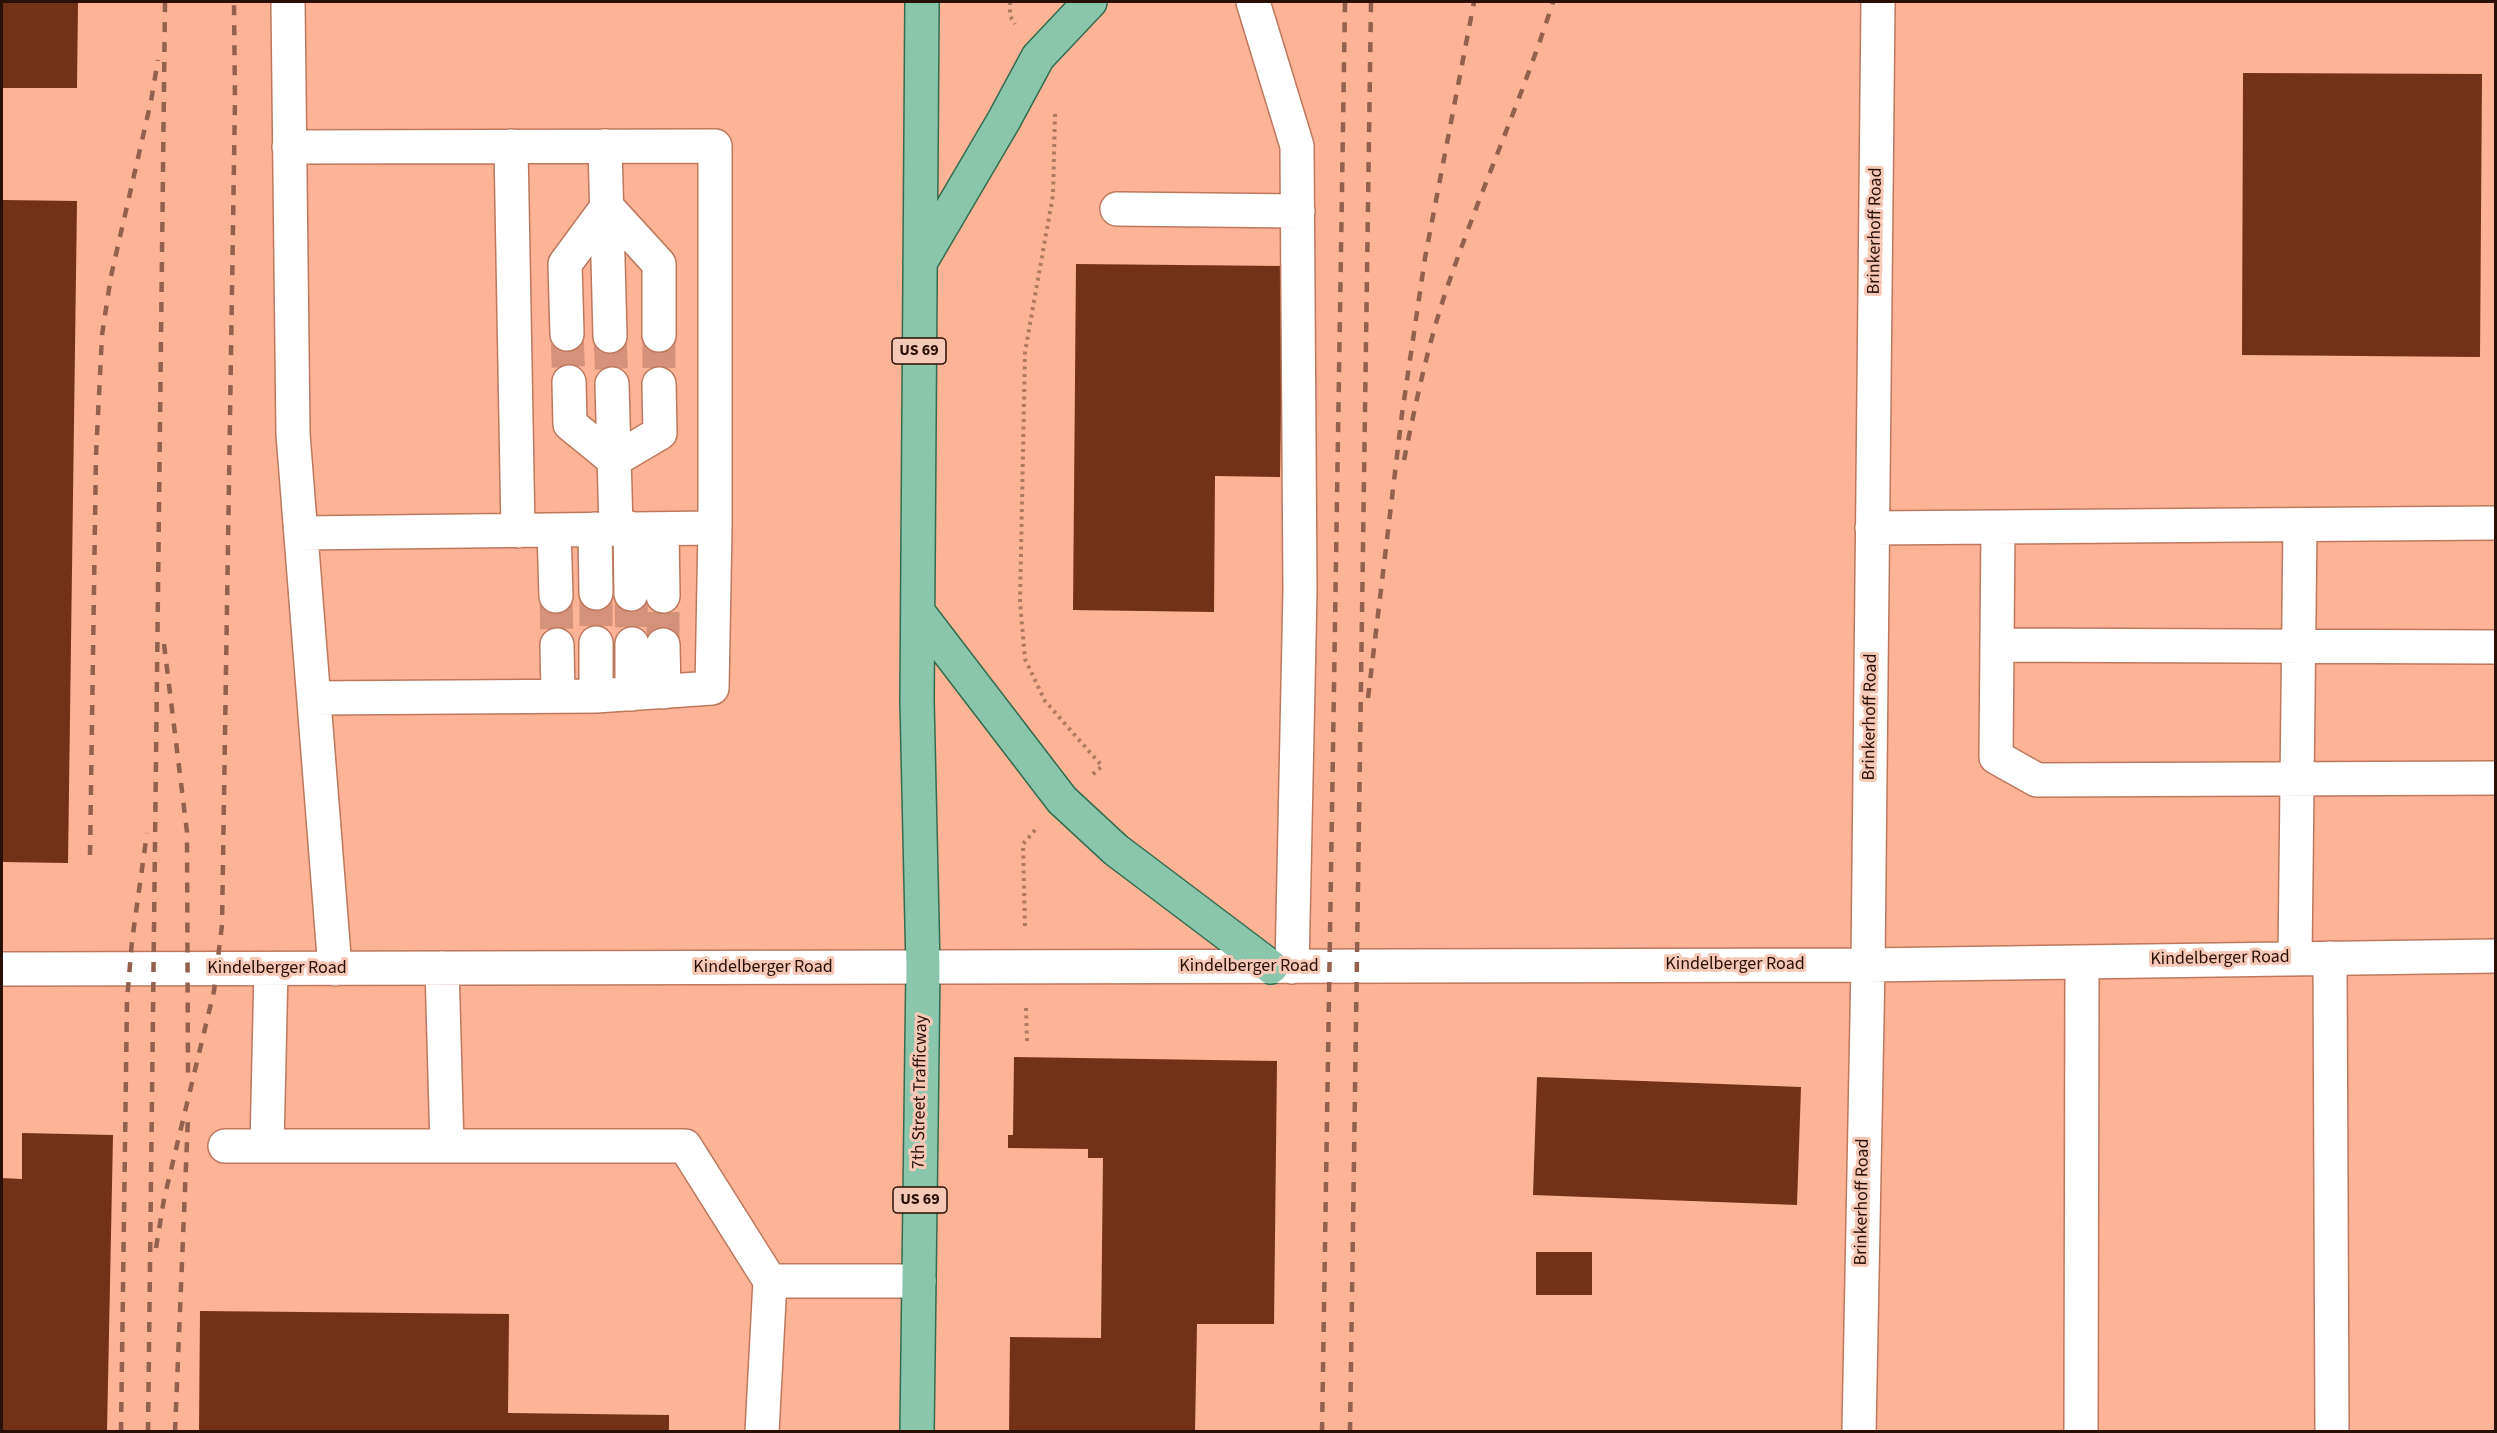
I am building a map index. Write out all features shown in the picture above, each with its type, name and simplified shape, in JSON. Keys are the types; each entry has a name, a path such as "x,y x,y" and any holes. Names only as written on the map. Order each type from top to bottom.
{"main road":[{"name":"US 69","path":"922,2 917,700 923,968"},
{"path":"919,264 1038,57 1090,2"},
{"path":"918,612 1062,800 1116,850 1282,967"},
{"name":"7th Street Trafficway","path":"917,1431 923,968"}],"street":[{"path":"288,2 293,434 335,969"},
{"path":"1253,2 1297,146 1300,591 1282,967"},
{"name":"Brinkerhoff Road","path":"1859,1431 1868,965 1878,2"},
{"path":"511,146 518,531"},
{"path":"605,146 610,336"},
{"path":"289,147 715,146 715,528 712,688 596,696 314,698"},
{"path":"567,334 565,264 607,207"},
{"path":"607,207 659,264 659,335"},
{"path":"1117,209 1298,211"},
{"path":"569,382 570,424 614,460"},
{"path":"612,384 614,460 626,529 631,594"},
{"path":"614,460 660,433 659,384"},
{"path":"1872,528 2496,523"},
{"path":"2295,958 2300,525"},
{"path":"1998,527 1996,757 2037,780 2496,778"},
{"path":"301,533 715,528"},
{"path":"596,593 626,529"},
{"path":"626,529 663,596"},
{"path":"554,530 556,596"},
{"path":"596,643 596,696"},
{"path":"647,644 648,693"},
{"path":"557,645 558,695"},
{"path":"1997,645 2496,647"},
{"name":"Kindelberger Road","path":"2,969 1868,965 2496,956"},
{"path":"2330,958 2332,1431"},
{"path":"2081,1431 2082,962"},
{"path":"442,968 447,1146"},
{"path":"267,1146 272,969"},
{"path":"225,1146 685,1146 770,1281 762,1431"},
{"path":"770,1281 919,1281"}],"path":[{"path":"1010,2 1010,16 1038,57 1055,112 1053,195 1025,352 1020,602 1025,659 1045,702 1102,766 1062,800 1023,844 1027,1041"}],"building":[{"path":"2,2 78,2 77,88 2,88"},
{"path":"2243,73 2482,74 2480,357 2242,355"},
{"path":"2,200 77,201 68,863 2,862"},
{"path":"1076,264 1283,266 1280,477 1215,476 1214,612 1073,610"},
{"path":"1014,1057 1277,1061 1274,1324 1197,1324 1195,1432 1009,1432 1010,1337 1101,1338 1103,1158 1088,1158 1088,1149 1008,1148 1008,1135 1013,1135"},
{"path":"1537,1077 1801,1087 1797,1205 1533,1195"},
{"path":"22,1133 113,1135 107,1432 2,1432 2,1178 22,1179"},
{"path":"1536,1252 1592,1252 1592,1295 1536,1295"},
{"path":"200,1311 509,1314 508,1413 669,1415 669,1432 199,1432"}],"tunnel":[{"path":"567,334 569,382"},
{"path":"659,335 659,384"},
{"path":"610,336 612,384"},
{"path":"596,593 596,643"},
{"path":"631,594 632,644"},
{"path":"556,596 557,645"},
{"path":"663,596 663,645"}],"railway":[{"path":"148,1432 165,2"},
{"path":"156,1248 164,1199 214,991 222,925 235,100 234,2"},
{"path":"1322,1432 1345,2"},
{"path":"1350,1432 1371,2"},
{"path":"1368,698 1402,414 1425,258 1474,2"},
{"path":"1404,460 1440,309 1553,2"},
{"path":"90,855 96,455 102,335 111,276 151,101 158,60"},
{"path":"164,644 187,832 188,1075"},
{"path":"121,1432 127,1000 132,941 147,833"},
{"path":"175,1432 188,1117"}]}
